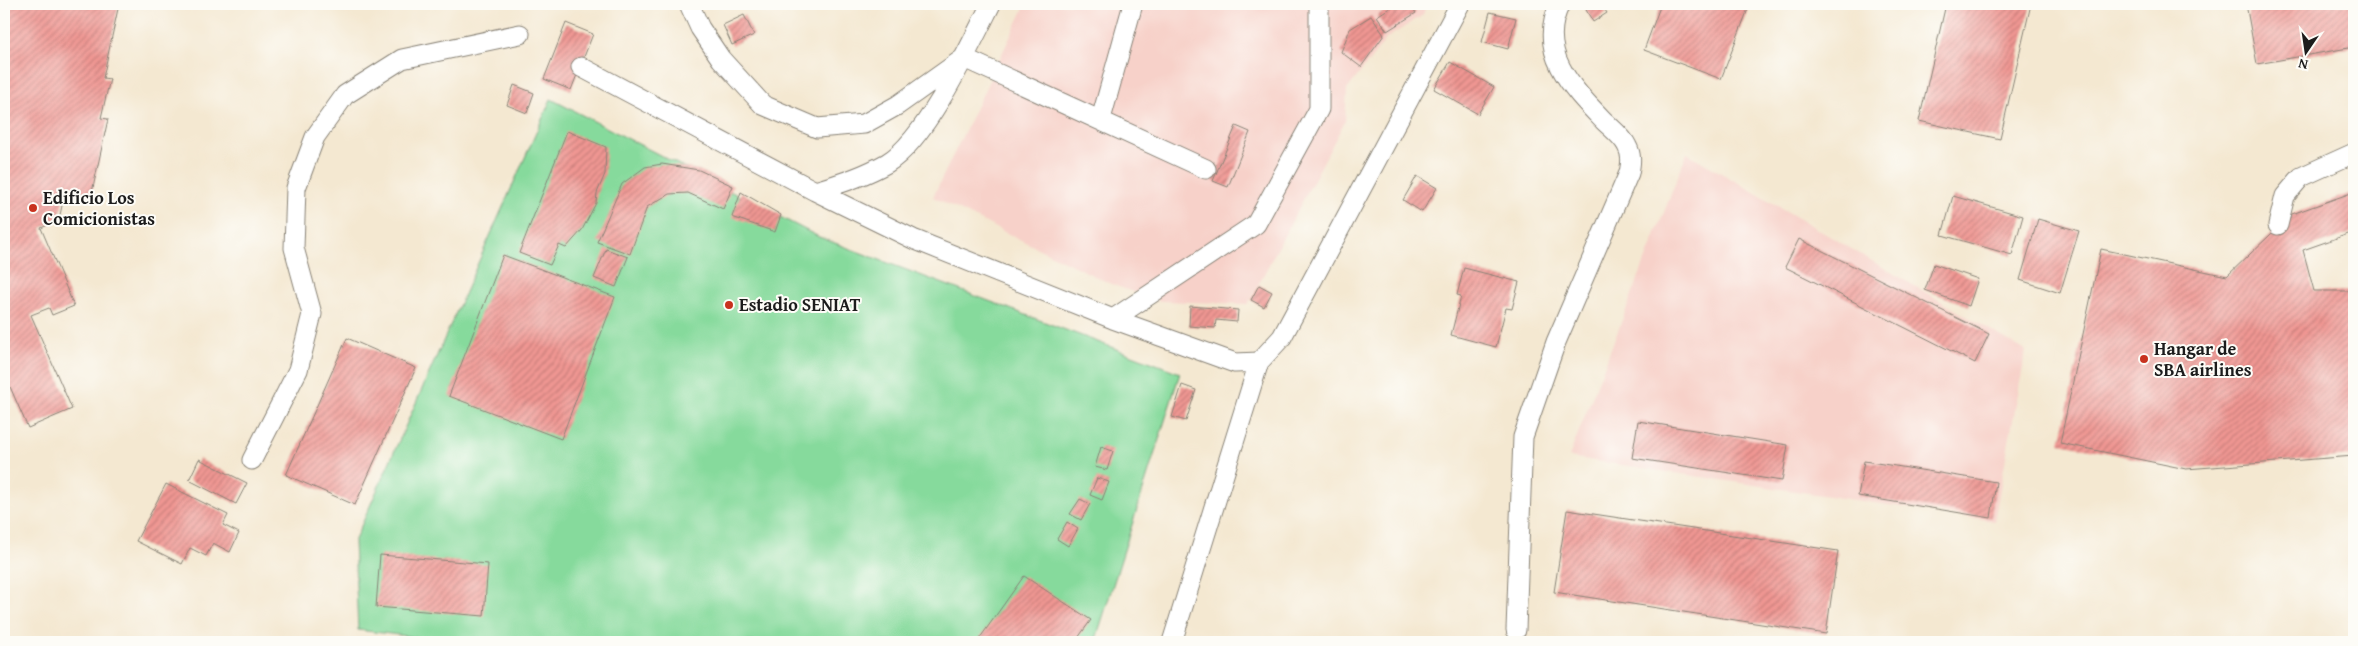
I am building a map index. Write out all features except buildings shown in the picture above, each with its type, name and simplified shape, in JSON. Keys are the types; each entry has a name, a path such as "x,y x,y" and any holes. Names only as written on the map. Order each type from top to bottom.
{"lane":[{"path":"689,4 700,28 721,60 763,105 817,128 864,124 898,106 964,58"},
{"path":"815,191 847,182 888,163 918,136 964,58 992,4"},
{"path":"1101,120 1134,4"},
{"path":"1113,319 1256,224 1319,109 1319,4"},
{"path":"1172,642 1259,362 1282,338 1460,4"},
{"path":"1516,630 1523,437 1556,342 1629,173 1631,159 1627,145 1576,93 1556,59 1551,35 1554,17 1560,4"},
{"path":"252,460 298,370 312,314 294,248 296,188 315,137 345,96 402,59 520,34"},
{"path":"964,58 1206,169"},
{"path":"581,67 815,191 913,239 1113,319 1235,363 1259,362"},
{"path":"2278,225 2285,196 2301,177 2354,152"}],"shaded area":[{"path":"1026,4 1426,4 1423,15 1387,38 1347,90 1345,121 1248,304 1161,301 1147,297 1111,284 933,197"},
{"path":"1687,153 2026,351 1994,521 1569,457"}],"green space":[{"name":"Estadio SENIAT","path":"551,99 819,237 1180,373 1095,642 455,642 358,630 354,542"}],"place":[{"name":"Edificio Los Comicionistas","path":"33,208"},
{"name":"Estadio SENIAT","path":"729,305"},
{"name":"Hangar de SBA airlines","path":"2144,359"}]}
